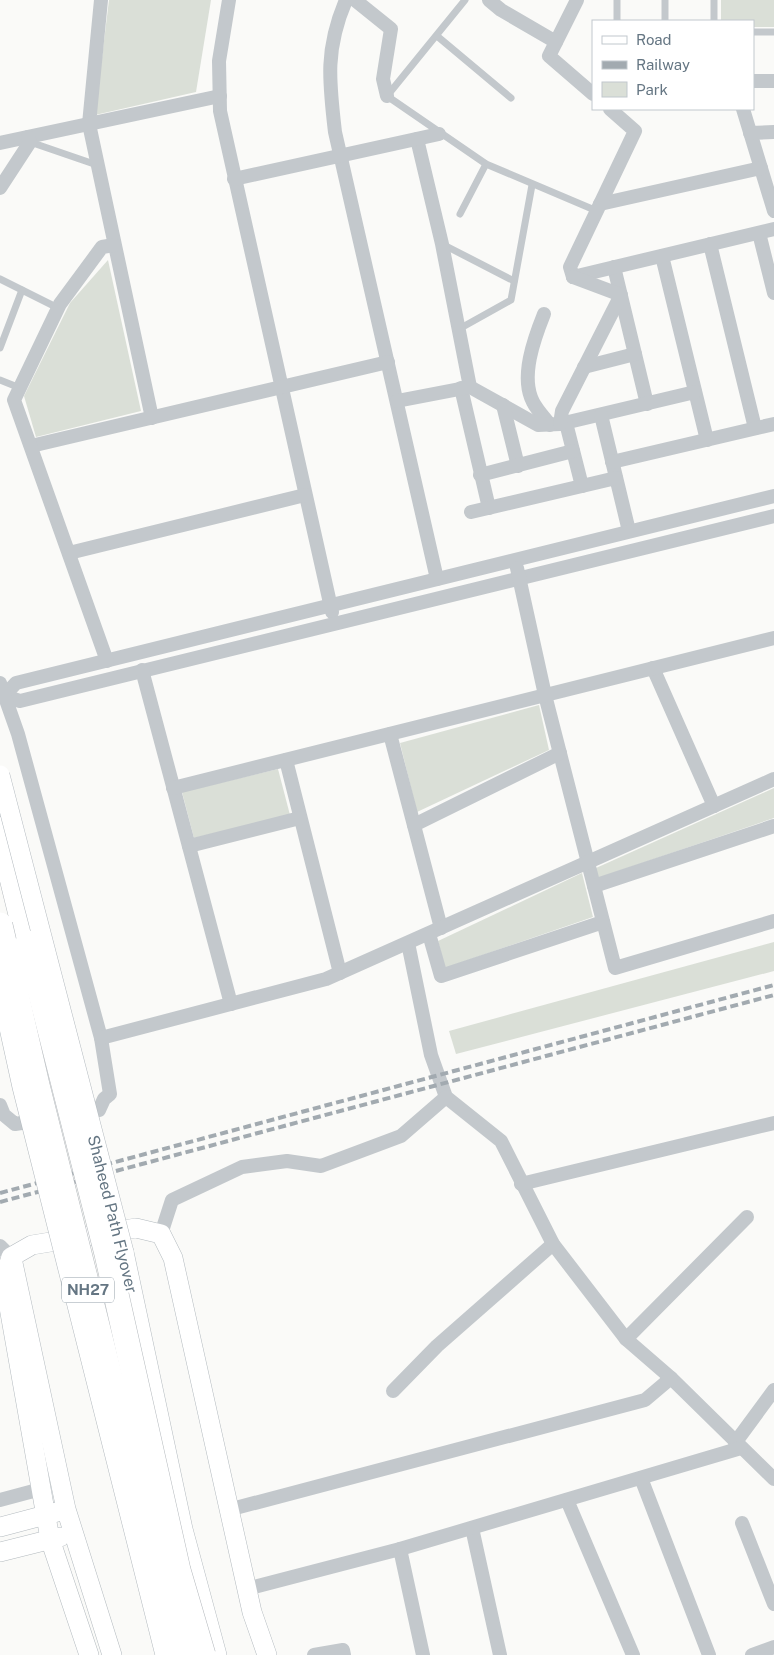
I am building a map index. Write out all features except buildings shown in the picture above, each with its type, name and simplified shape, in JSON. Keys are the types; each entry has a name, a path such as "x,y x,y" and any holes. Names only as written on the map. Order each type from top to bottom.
{"highway":[{"name":"Shaheed Path Flyover","path":"0,829 107,1254 178,1570 180,1614 170,1652"},
{"path":"28,943 29,885"},
{"name":"Shaheed Path Flyover","path":"0,925 37,1085 155,1559 180,1614 203,1655"},
{"path":"134,1529 155,1559"},
{"path":"180,1614 217,1655"}],"street":[{"path":"101,0 89,124 152,418"},
{"path":"229,0 219,61 220,111 334,623"},
{"path":"346,0 335,27 329,82 341,156 437,578"},
{"path":"355,0 391,29 383,79 387,96"},
{"path":"489,0 502,10 556,42"},
{"path":"577,0 549,56 587,84"},
{"path":"754,81 774,80"},
{"path":"0,143 29,140 89,124 220,96"},
{"path":"572,277 570,267 635,131 611,110"},
{"path":"743,110 774,211"},
{"path":"750,133 774,132"},
{"path":"234,179 439,134"},
{"path":"417,139 442,244 459,329 465,388 480,475 489,508"},
{"path":"0,188 29,140"},
{"path":"598,208 761,168"},
{"path":"572,277 774,229"},
{"path":"759,233 773,287"},
{"path":"710,244 755,428"},
{"path":"107,661 14,400 58,308 102,247 114,245"},
{"path":"662,256 707,440"},
{"path":"614,267 647,404"},
{"path":"572,277 621,295"},
{"path":"559,424 562,411 621,295"},
{"path":"544,314 527,378 533,401 559,424 574,451 582,486"},
{"path":"584,367 635,354"},
{"path":"31,446 388,362"},
{"path":"397,401 465,388 503,405 538,425 559,424 695,392"},
{"path":"503,405 518,466"},
{"path":"601,415 630,532"},
{"path":"612,462 774,424"},
{"path":"480,475 574,451"},
{"path":"471,512 616,478"},
{"path":"69,553 306,496"},
{"path":"2,689 16,683 774,496"},
{"path":"2,689 20,701 774,516"},
{"path":"515,559 545,695 615,968 774,921"},
{"path":"173,788 774,638"},
{"path":"652,668 714,806"},
{"path":"142,670 231,1004"},
{"path":"0,1105 3,1114 15,1124 99,1110 104,1099 110,1094 101,1038 18,734 2,689"},
{"path":"390,734 414,825 435,931 441,976 604,922"},
{"path":"414,825 560,753"},
{"path":"286,760 340,973"},
{"name":"Shaheed Path Flyover","path":"0,775 124,1252 183,1529 217,1655"},
{"path":"101,1038 326,979 774,778"},
{"path":"188,846 300,818"},
{"path":"594,886 774,826"},
{"path":"408,943 431,1054 446,1097 501,1141 521,1184 553,1244 626,1339 671,1378 738,1446 774,1479"},
{"name":"Shaheed Path Flyover","path":"0,987 22,1087 134,1529 170,1652"},
{"path":"267,1655 246,1589 173,1258 161,1234 172,1200 242,1167 287,1160 320,1166 401,1136 446,1097"},
{"path":"521,1184 774,1122"},
{"path":"626,1339 747,1216"},
{"path":"5,1252 32,1245 136,1228 161,1234"},
{"path":"393,1391 444,1340 553,1244"},
{"path":"5,1252 4,1279 50,1539 89,1655"},
{"path":"5,1252 66,1509 112,1655"},
{"path":"228,1510 645,1400 671,1378"},
{"path":"246,1589 400,1549 641,1478 738,1446 774,1390"},
{"path":"641,1478 710,1655"},
{"path":"0,1500 40,1488"},
{"path":"567,1500 633,1655"},
{"path":"0,1527 66,1509"},
{"path":"742,1523 774,1604"},
{"path":"472,1528 500,1655"},
{"path":"0,1552 73,1533"},
{"path":"400,1549 423,1655"},
{"path":"752,1655 774,1647"},
{"path":"314,1655 342,1650 344,1655"}],"lane":[{"path":"466,0 387,96 439,134 486,164 532,185 598,208"},
{"path":"617,0 617,20"},
{"path":"665,0 665,20"},
{"path":"714,0 714,20"},
{"path":"754,32 774,32"},
{"path":"437,36 511,98"},
{"path":"29,140 97,165"},
{"path":"460,214 486,164"},
{"path":"459,329 511,300 532,185"},
{"path":"442,244 514,282"},
{"path":"0,279 58,308"},
{"path":"0,348 22,290"},
{"path":"0,380 20,388"}],"green space":[{"path":"109,0 211,0 196,92 95,115"},
{"path":"721,0 774,0 774,27 754,27 754,20 721,20"},
{"path":"108,260 141,411 36,437 24,396 70,303"},
{"path":"539,705 549,750 417,812 400,743"},
{"path":"278,769 290,815 194,838 182,792"},
{"path":"774,788 774,818 598,878 596,868"},
{"path":"582,873 593,917 445,968 438,941"},
{"path":"774,942 774,971 456,1054 449,1031"}],"railway":[{"path":"0,1193 774,985"},
{"path":"0,1202 774,995"}]}
